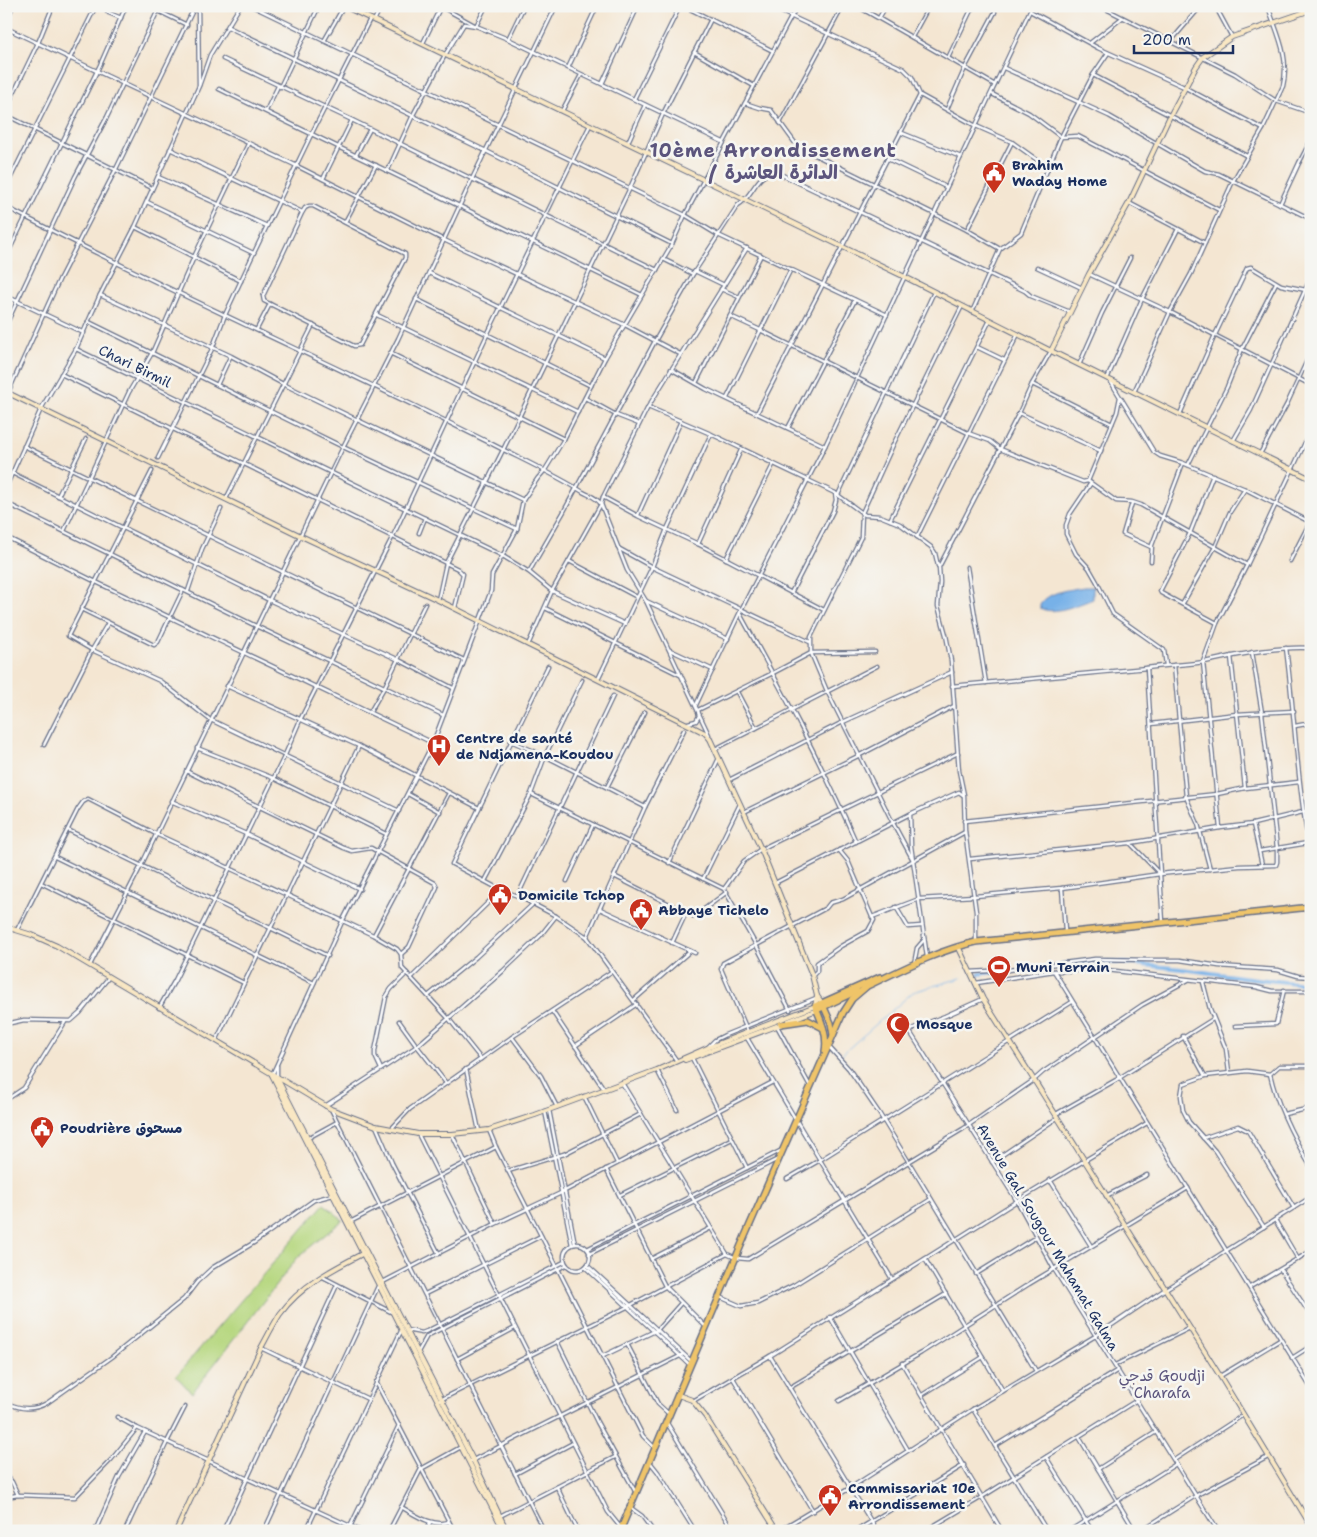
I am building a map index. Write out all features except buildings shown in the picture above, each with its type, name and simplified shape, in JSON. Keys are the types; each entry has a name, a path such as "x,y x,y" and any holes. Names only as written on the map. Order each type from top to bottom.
{"highway":[{"path":"822,1005 866,987 917,962 958,946 976,942 1311,907"},
{"path":"824,1056 827,1042 816,1008 854,987 902,969"},
{"path":"620,1529 824,1056 848,1005 857,993 866,987"},
{"path":"822,1005 832,1027 832,1040"},
{"path":"779,1025 808,1020 823,1028"}],"street":[{"path":"6,21 13,6"},
{"path":"6,109 38,44 53,6"},
{"path":"6,187 96,6"},
{"path":"103,6 109,13 121,18"},
{"path":"6,257 126,6"},
{"path":"148,6 187,25"},
{"path":"6,325 160,6"},
{"path":"196,6 43,314 7,394 455,608 685,722 705,733 710,739"},
{"path":"196,6 199,86"},
{"path":"6,487 41,409 76,349 100,295 135,228 199,86 210,55 240,6"},
{"path":"252,6 685,215 718,235 887,315"},
{"path":"266,111 319,6"},
{"path":"324,41 344,6 844,247 1311,479"},
{"path":"158,458 184,402 212,349 225,315 312,133 352,54 381,6"},
{"path":"422,44 440,6 476,26 508,39 723,142"},
{"path":"476,26 486,6"},
{"path":"508,39 524,6"},
{"path":"90,965 141,866 210,719 403,327 556,6"},
{"path":"568,68 597,6"},
{"path":"602,84 638,6"},
{"path":"633,99 680,6"},
{"path":"684,6 773,51"},
{"path":"769,6 904,69 912,77 920,96 976,126 1012,142 1048,167"},
{"path":"272,1075 342,922 432,743 491,591 492,575 501,555 517,529 523,500 545,470 564,439 605,358 672,244 723,142 797,6"},
{"path":"780,123 843,6"},
{"path":"857,6 995,85"},
{"path":"879,19 886,6"},
{"path":"912,37 929,6"},
{"path":"948,58 974,6"},
{"path":"696,705 825,446 1032,6"},
{"path":"1100,6 1235,74 1276,101 1311,113"},
{"path":"1170,42 1201,6"},
{"path":"1217,6 1219,14 1232,37"},
{"path":"1134,392 1170,312 1192,274 1219,210 1262,129 1285,79 1285,60 1282,45 1268,6"},
{"path":"939,567 1089,274 1129,204 1170,116 1203,58 1232,37 1308,9 1311,20"},
{"path":"947,109 965,68 995,12"},
{"path":"1030,12 1108,53 1185,88 1262,129"},
{"path":"1089,43 1122,18"},
{"path":"438,600 446,563 504,450 518,416 711,19"},
{"path":"388,170 413,115 445,55 464,24 476,26"},
{"path":"228,27 486,150 615,217 672,244"},
{"path":"6,28 297,166 444,240 625,325 680,354"},
{"path":"694,52 754,86"},
{"path":"972,312 1000,249 1021,233 1061,137 1108,53"},
{"path":"223,59 352,120 657,270"},
{"path":"1003,68 1109,116 1205,171 1216,172 1309,218 1311,211"},
{"path":"562,111 582,75"},
{"path":"1094,75 1247,156"},
{"path":"219,89 642,294"},
{"path":"992,94 1029,113 1061,137 1078,136 1219,210"},
{"path":"758,413 920,96"},
{"path":"745,103 771,110 795,143 805,150 875,186 934,213 1000,249"},
{"path":"628,143 645,105"},
{"path":"6,116 152,188"},
{"path":"323,179 352,120"},
{"path":"159,1008 230,868 342,633 357,608 393,536 487,335 590,125"},
{"path":"356,155 370,129"},
{"path":"902,133 961,157"},
{"path":"1280,204 1298,162 1311,140"},
{"path":"967,230 1012,142"},
{"path":"64,531 123,405 152,353 194,257 249,144"},
{"path":"170,148 302,213"},
{"path":"888,159 946,187"},
{"path":"345,222 376,165"},
{"path":"529,572 694,273 738,205 746,200 758,179 774,171 1025,291 1031,296 1070,312"},
{"path":"158,177 267,226"},
{"path":"147,202 254,253"},
{"path":"1129,204 1205,242"},
{"path":"313,206 404,254 405,258 360,346 354,346 264,301 263,296 302,213 305,208 313,206"},
{"path":"6,207 78,245 447,421 545,470 584,493 596,497 601,504 618,548 696,705 714,749 761,849 812,975 817,997 816,1008"},
{"path":"135,228 241,281"},
{"path":"1109,380 1142,299 1178,229"},
{"path":"528,645 552,590 601,504 648,407 747,248"},
{"path":"695,383 761,255"},
{"path":"1079,365 1102,313 1130,258"},
{"path":"663,259 739,297"},
{"path":"1180,414 1215,335 1249,267 1276,283 1306,290 1311,293"},
{"path":"1037,268 1082,288"},
{"path":"727,398 791,269"},
{"path":"428,272 605,358"},
{"path":"1089,274 1115,288 1170,312 1298,380 1311,385"},
{"path":"1233,441 1251,410 1311,277"},
{"path":"1188,464 1227,387 1242,349 1276,283"},
{"path":"791,593 833,511 836,494 934,292"},
{"path":"100,295 212,349 231,356 283,384 523,500"},
{"path":"6,296 84,333"},
{"path":"416,299 591,386"},
{"path":"788,428 855,300"},
{"path":"257,330 270,304"},
{"path":"914,860 893,823 827,691 811,653 810,642 862,537 862,513 912,405 962,306"},
{"path":"377,315 578,412"},
{"path":"730,316 968,433 990,440 1000,449 1081,482 1088,481 1116,501 1132,502 1141,505 1246,565"},
{"path":"890,520 990,320"},
{"path":"89,322 245,397 343,447 517,529"},
{"path":"226,499 313,325"},
{"path":"917,536 1018,334"},
{"path":"977,347 1004,360"},
{"name":"Chari Birmil","path":"76,349 460,534 529,572 552,590 625,624"},
{"path":"1260,454 1311,352"},
{"path":"390,353 564,439"},
{"path":"217,385 231,356"},
{"path":"671,369 695,383 825,446"},
{"path":"61,374 171,429 319,499 458,569 463,574 455,608"},
{"path":"1109,380 1154,452 1160,456 1188,464 1245,489 1310,522 1290,561"},
{"path":"1032,384 1112,424"},
{"path":"1088,481 1112,424 1120,397"},
{"path":"585,398 616,415 640,424"},
{"path":"648,407 711,434 836,494 862,513 900,524 933,549 939,567 938,609 946,635 952,672 959,771 964,795 965,831 975,896 976,942"},
{"path":"1019,413 1101,451"},
{"path":"638,516 680,421"},
{"path":"1220,828 1203,662 1217,623 1311,430"},
{"path":"598,679 652,567 666,529 711,434"},
{"path":"58,496 86,439"},
{"path":"24,446 209,534 464,660"},
{"path":"698,544 742,449"},
{"path":"1151,561 1151,547 1183,462"},
{"path":"726,559 773,465"},
{"path":"152,471 68,636 92,650 160,680 210,719 399,811"},
{"path":"12,473 269,600 397,659 453,688"},
{"path":"1212,475 1190,533 1160,588 1161,593 1217,623"},
{"path":"1091,483 1070,514 1066,525 1066,534 1076,554 1089,568 1111,612 1119,620 1164,650 1166,665"},
{"path":"1182,604 1215,547 1227,518 1245,489"},
{"path":"603,497 638,516 698,544 824,611"},
{"path":"1132,502 1124,534 1151,547"},
{"path":"6,503 256,626 443,715"},
{"path":"188,592 197,564 221,509"},
{"path":"419,533 425,518"},
{"path":"6,536 96,582 432,743"},
{"path":"618,548 741,612 810,642"},
{"path":"569,561 637,597"},
{"path":"967,567 986,683"},
{"path":"81,610 154,645 158,642 183,590"},
{"path":"646,601 728,639"},
{"path":"370,712 385,686 425,604"},
{"path":"545,608 681,675"},
{"path":"741,612 824,773 856,842"},
{"path":"44,745 92,650 108,623"},
{"path":"952,686 1203,662 1252,652 1286,648 1311,648"},
{"path":"1286,648 1294,710 1299,782 1311,855"},
{"path":"669,649 713,670"},
{"path":"698,710 811,653 874,652"},
{"path":"872,917 919,899 1062,888 1160,874 1276,865 1278,862 1277,848 1262,712 1252,652"},
{"path":"1231,656 1245,788"},
{"path":"1174,665 1186,797 1200,832 1210,869"},
{"path":"548,666 452,861 453,866 556,916 587,937 611,972 679,1061"},
{"path":"714,749 877,666"},
{"path":"1147,668 1163,922"},
{"path":"729,780 808,742 843,722 952,672"},
{"path":"484,881 530,794 545,756 582,680"},
{"path":"227,686 301,718 479,808"},
{"path":"737,691 756,728"},
{"path":"518,896 558,808 613,696"},
{"path":"744,812 954,706"},
{"path":"685,722 691,723 696,721 699,716 698,710"},
{"path":"1151,724 1294,710"},
{"path":"607,787 645,712"},
{"path":"1295,726 1311,723"},
{"path":"587,937 645,807 684,730"},
{"path":"511,741 545,756 645,807"},
{"path":"216,1041 358,746"},
{"path":"197,748 273,778 386,834"},
{"path":"614,876 695,916 725,891 744,861 761,849 958,752"},
{"path":"669,863 719,758"},
{"path":"186,770 315,835 352,851 369,848 435,883 436,887 409,947 401,954"},
{"path":"964,821 1217,794 1245,788 1299,782"},
{"path":"775,883 910,814 958,792 964,795"},
{"path":"373,935 449,793"},
{"path":"408,794 440,812"},
{"path":"530,794 725,891 790,1010"},
{"path":"17,930 83,802 88,799 156,834 373,935 397,949 401,954 401,966 449,1019 481,1059"},
{"path":"171,800 360,889"},
{"path":"703,879 740,804"},
{"path":"970,860 1130,843 1253,824 1311,810"},
{"path":"910,814 911,846 914,860 921,926 924,940 926,957 917,962 917,948 924,940"},
{"path":"1253,824 1262,865"},
{"path":"567,880 593,825"},
{"path":"68,830 328,956"},
{"path":"748,1032 721,965 826,908 830,903 843,899 965,831"},
{"path":"1130,843 1160,874"},
{"path":"1260,851 1308,843"},
{"path":"812,975 817,971 818,963 841,946 868,931 874,920 848,862 839,850"},
{"path":"55,857 314,984"},
{"path":"41,883 244,983"},
{"path":"1062,888 1065,932"},
{"path":"411,978 501,890"},
{"path":"428,996 476,957 533,904"},
{"path":"896,907 908,927 921,926"},
{"path":"600,909 695,953"},
{"path":"672,943 686,913"},
{"path":"325,1106 417,1046 540,936 556,916"},
{"path":"6,927 51,943 325,1106 376,1126 418,1134 452,1134 489,1130 658,1070 707,1048 816,1008"},
{"path":"958,946 983,999 1164,1290 1220,1376 1311,1526"},
{"path":"634,1000 690,951"},
{"path":"970,972 1008,970 1095,959 1180,960 1246,969 1278,970 1298,976 1311,977"},
{"path":"976,983 1054,971 1107,970 1256,987 1272,991 1311,992"},
{"path":"1054,971 1311,1388"},
{"path":"391,1130 410,1109 446,1083 611,972"},
{"path":"382,1069 375,1056 375,1051 386,996 407,973"},
{"path":"6,1024 32,1019 65,1022 75,1018 109,977"},
{"path":"622,1083 726,1254 736,1258 748,1259 968,1125 1142,1005 1188,980"},
{"path":"1203,982 1213,1019 1226,1049 1229,1072"},
{"path":"1235,1026 1276,1024 1284,990"},
{"path":"707,1048 715,1040 817,997"},
{"path":"817,997 822,1005"},
{"name":"Avenue Gal. Sougour Mahamat Galma","path":"983,999 910,1032 1016,1201 1054,1269 1218,1531"},
{"path":"787,1180 1072,1002"},
{"path":"575,1046 637,1004"},
{"path":"679,1061 747,1038 816,1008"},
{"path":"552,1011 604,1089"},
{"path":"992,1162 1056,1117 1213,1019"},
{"path":"399,1021 446,1083"},
{"path":"6,1100 24,1088 65,1022"},
{"path":"779,1025 810,1087"},
{"path":"1183,1036 1205,1076"},
{"path":"512,1037 541,1076 557,1107"},
{"path":"747,1038 892,1279"},
{"path":"829,1047 849,1069 883,1120 1036,1371"},
{"path":"692,1058 750,1173"},
{"path":"277,1064 277,1078 306,1139"},
{"path":"1264,1227 1215,1152 1186,1117 1181,1096 1183,1084 1205,1076 1229,1072 1247,1071 1270,1074 1280,1066 1311,1066"},
{"path":"466,1069 479,1131"},
{"path":"658,1070 677,1110"},
{"path":"1270,1074 1284,1114 1311,1167"},
{"path":"272,1075 417,1354 461,1447 471,1461"},
{"path":"264,1531 370,1301 380,1284 773,1082"},
{"path":"584,1096 617,1163"},
{"path":"1284,1114 1311,1108"},
{"path":"331,1109 544,1531"},
{"path":"547,1111 573,1245"},
{"path":"508,1171 556,1157 641,1114"},
{"path":"306,1139 338,1122"},
{"path":"693,1401 770,1356 1050,1180 1147,1123"},
{"path":"376,1126 383,1144 439,1254"},
{"path":"1203,1138 1238,1126 1248,1131 1294,1208"},
{"path":"489,1130 527,1209 643,1436 655,1448"},
{"path":"418,1134 608,1512 620,1529"},
{"path":"452,1134 495,1224"},
{"path":"619,1195 732,1139"},
{"path":"349,1222 466,1164 496,1147"},
{"path":"587,1249 784,1149"},
{"path":"589,1254 780,1158"},
{"path":"606,1169 665,1286 707,1328"},
{"path":"1106,1196 1147,1175"},
{"path":"1050,1180 1091,1246"},
{"path":"839,1402 1188,1188"},
{"path":"6,1403 30,1409 38,1408 47,1403 112,1358 184,1299 197,1282 212,1268 255,1242 314,1200 335,1194"},
{"path":"678,1395 693,1401 705,1416 778,1531 850,1488 972,1409 1096,1335 1311,1197"},
{"path":"720,1297 742,1306 758,1303 794,1284 931,1199"},
{"path":"1274,1220 1298,1259"},
{"path":"651,1259 711,1228"},
{"path":"425,1294 541,1236"},
{"path":"976,1274 1036,1237"},
{"path":"573,1245 581,1245 587,1249 589,1260 586,1266 577,1270 569,1268 565,1264 564,1254 573,1245"},
{"path":"1249,1287 1311,1251"},
{"path":"176,1531 261,1348 282,1313 299,1294 321,1276 364,1253"},
{"path":"440,1400 629,1306 726,1254"},
{"path":"925,1259 1003,1391"},
{"path":"404,1329 422,1333 565,1264"},
{"path":"586,1266 691,1364"},
{"path":"1281,1270 1311,1316"},
{"path":"321,1276 393,1312"},
{"path":"380,1284 506,1531"},
{"path":"223,1531 337,1285"},
{"path":"790,1388 946,1294"},
{"path":"417,1354 426,1336 499,1297"},
{"path":"603,1356 655,1330 681,1303"},
{"path":"830,1318 908,1450"},
{"path":"456,1359 515,1328"},
{"path":"1115,1365 1190,1328"},
{"path":"306,1531 376,1382 404,1329"},
{"path":"1220,1376 1280,1340"},
{"path":"557,1341 615,1457 636,1493"},
{"path":"627,1344 658,1404 670,1415"},
{"path":"1292,1358 1311,1346"},
{"path":"261,1348 368,1399"},
{"path":"471,1461 682,1355"},
{"path":"770,1356 877,1531"},
{"path":"922,1395 983,1357"},
{"path":"902,1363 1002,1531"},
{"path":"995,1446 1118,1370"},
{"path":"733,1378 812,1511"},
{"path":"376,1382 454,1531"},
{"path":"925,1531 1046,1458 1137,1400"},
{"path":"125,1531 167,1442 186,1407"},
{"path":"972,1409 1047,1531"},
{"path":"1174,1460 1243,1415"},
{"path":"117,1417 246,1479 361,1531"},
{"path":"666,1422 733,1531"},
{"path":"348,1531 399,1425"},
{"path":"6,1497 18,1495 75,1497 111,1460 137,1428"},
{"path":"95,1531 119,1477 146,1432"},
{"path":"1098,1469 1156,1432"},
{"path":"1079,1437 1135,1531"},
{"path":"515,1474 573,1443"},
{"path":"389,1531 421,1469 461,1447"},
{"path":"499,1517 615,1457"},
{"path":"1140,1531 1197,1495 1268,1457"},
{"path":"1046,1458 1092,1531"},
{"path":"649,1461 658,1472 694,1531"},
{"path":"1069,1531 1176,1464"},
{"path":"856,1531 964,1465"},
{"path":"6,1475 12,1482 18,1495"},
{"path":"557,1487 578,1531"},
{"path":"400,1507 430,1522 438,1524 450,1522"},
{"path":"630,1507 642,1516 653,1531"},
{"path":"427,1531 430,1522"}],"green space":[{"path":"324,1204 343,1220 298,1257 192,1393 176,1376"}],"water":[{"path":"1084,587 1093,587 1093,599 1059,610 1052,611 1040,608 1044,600 1054,594"}],"waterway":[{"path":"1063,964 1092,962 1128,963 1311,984"},
{"path":"979,974 999,971"},
{"path":"841,1055 913,992 961,978"}],"place":[{"name":"Brahim Waday Home","path":"994,194"},
{"name":"Centre de santé de Ndjamena-Koudou","path":"439,767"},
{"name":"Domicile Tchop","path":"500,916"},
{"name":"Abbaye Tichelo","path":"641,931"},
{"name":"Muni Terrain","path":"999,988"},
{"name":"Mosque","path":"898,1045"},
{"name":"Poudrière مسحوق","path":"42,1149"},
{"name":"Commissariat 10e Arrondissement","path":"830,1517"}],"district":[{"name":"10ème Arrondissement / الدائرة العاشرة","path":"773,161"},
{"name":"قدجي Goudji Charafa","path":"1162,1384"}]}
